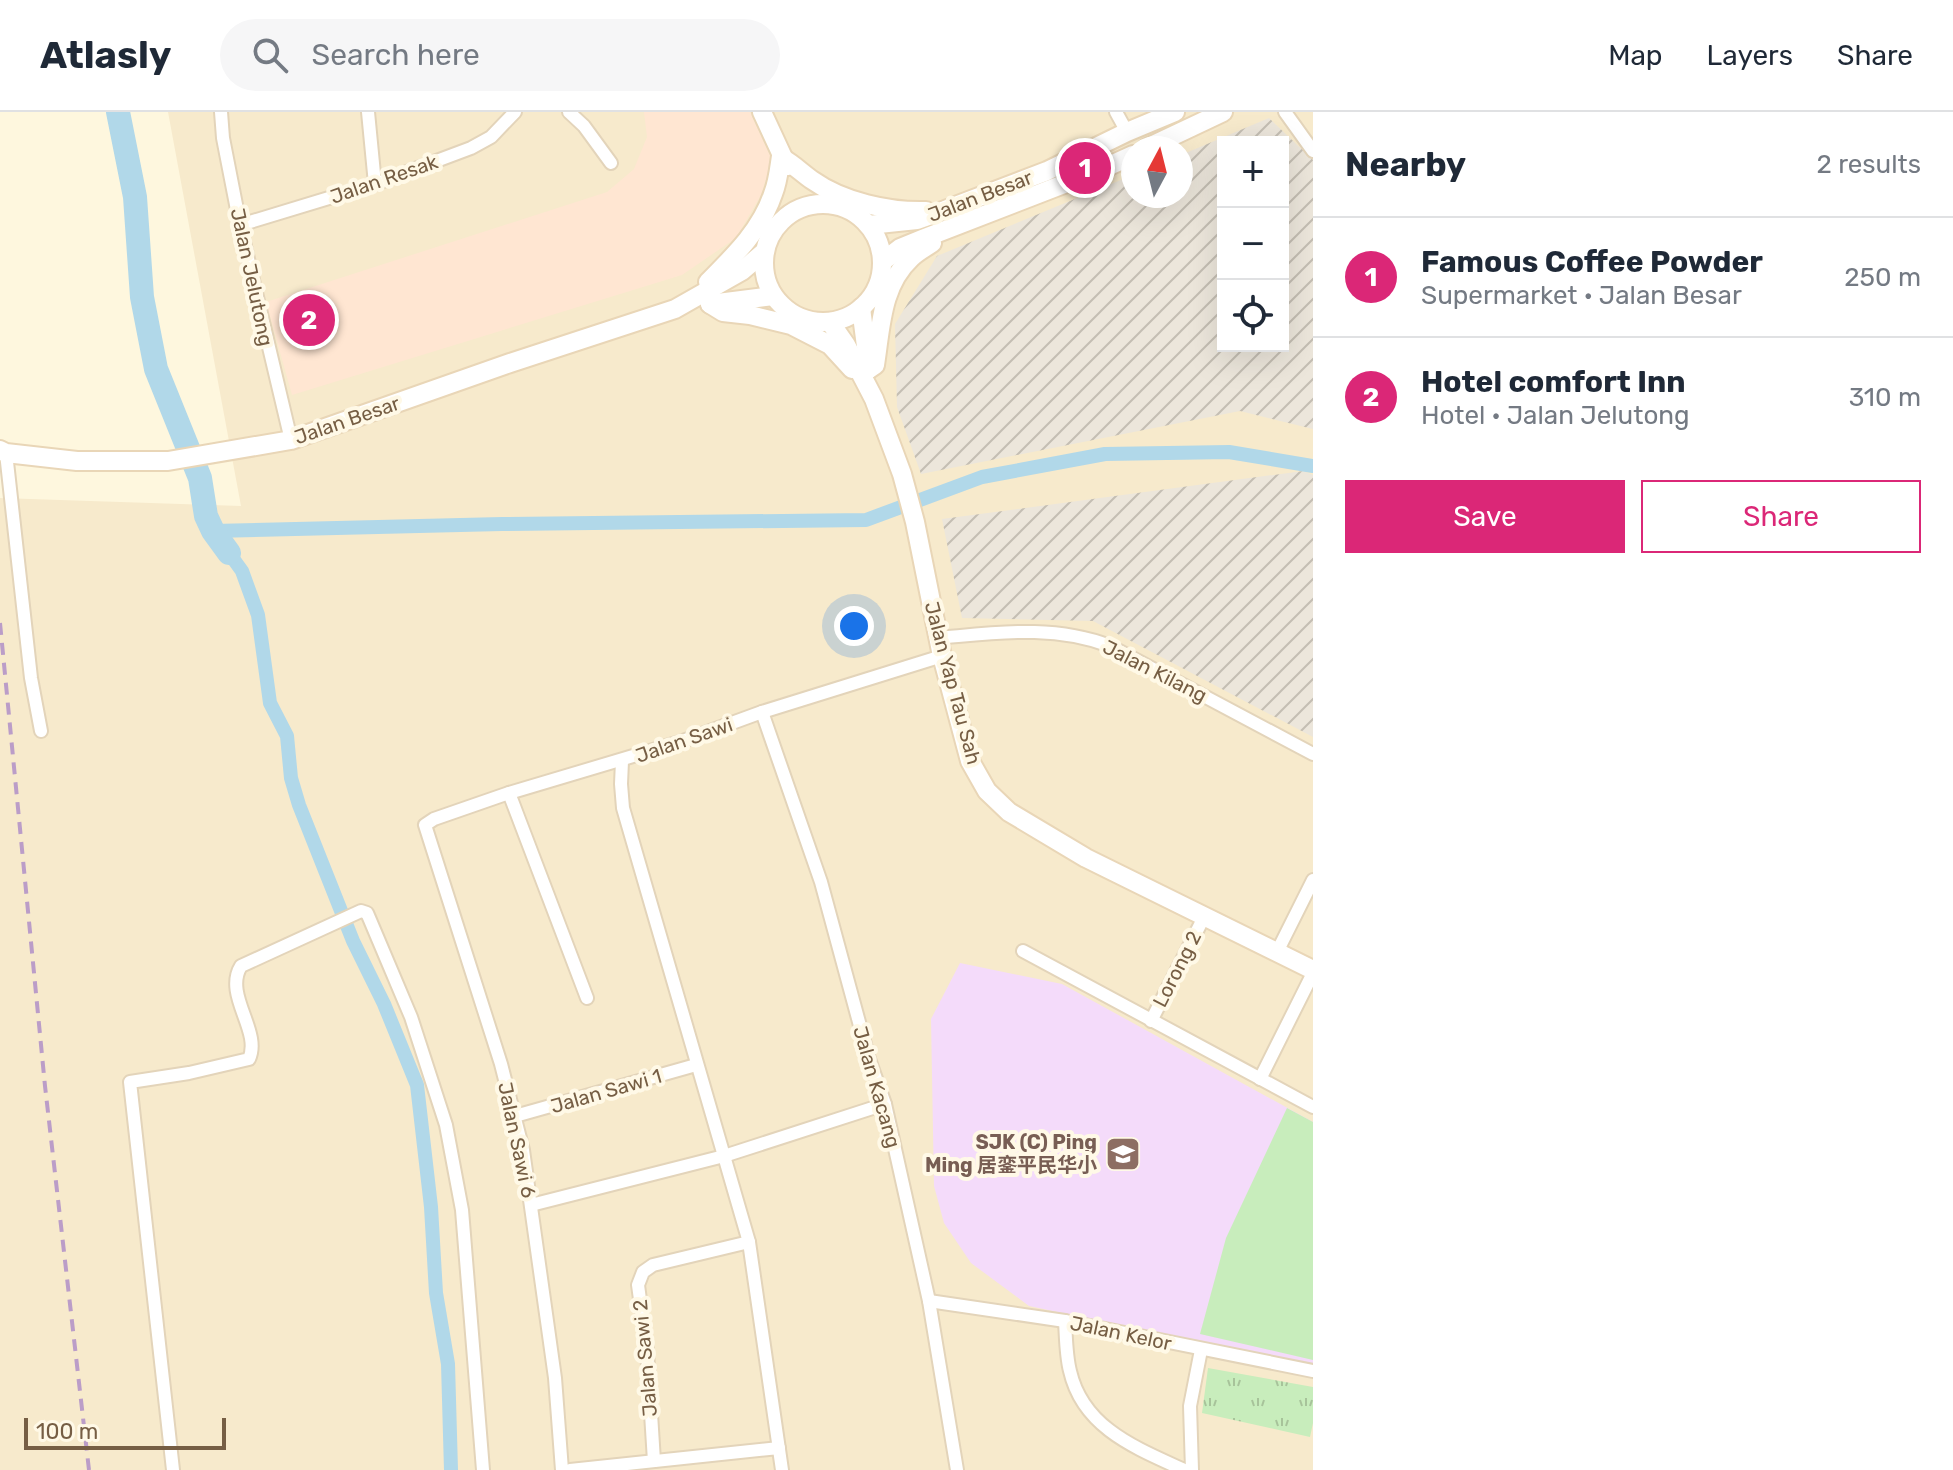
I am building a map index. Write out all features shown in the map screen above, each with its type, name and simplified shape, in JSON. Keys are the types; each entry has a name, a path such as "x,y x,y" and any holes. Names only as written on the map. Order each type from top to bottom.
{"main road":[{"path":"762,112 782,158 814,204"},
{"name":"Jalan Besar","path":"882,262 948,219 1175,112"},
{"path":"1172,136 1223,112"},
{"path":"764,252 766,281 773,296 798,317 814,322 830,322 861,308 873,295 880,280 882,262 879,243 869,225 844,208 829,204 814,204 787,215 782,158"},
{"path":"782,158 814,182 860,201 948,219"},
{"path":"782,158 767,209 735,256 707,284 708,298 723,312 791,325 830,345 847,365 863,370 875,365 881,316 900,271 948,219"},
{"name":"Jalan Besar","path":"869,225 948,219 1121,160"},
{"name":"Jalan Besar","path":"708,298 764,252 768,238 787,215"},
{"name":"Jalan Besar","path":"2,453 77,461 168,461 252,448 291,440 708,298 773,296"},
{"name":"Jalan Yap Tau Sah","path":"861,308 863,370"},
{"name":"Jalan Yap Tau Sah","path":"830,322 863,370 902,474 940,647 970,761 987,791 1009,812 1086,858 1313,972"}],"street":[{"name":"Jalan Jelutong","path":"221,112 240,225 291,440"},
{"path":"368,112 375,184"},
{"name":"Jalan Resak","path":"240,225 375,184 471,148 491,137 515,112"},
{"path":"569,112 584,126 611,163"},
{"path":"1116,112 1127,132"},
{"path":"1285,112 1313,151"},
{"path":"2,453 31,678 41,731"},
{"name":"Jalan Kilang","path":"940,647 1029,630 1087,637 1110,646 1313,754"},
{"name":"Jalan Sawi","path":"427,822 509,793 622,761 940,647"},
{"name":"Jalan Kacang","path":"762,712 821,882 869,1059 885,1104 929,1301 957,1470"},
{"path":"622,761 623,808 749,1242 782,1470"},
{"path":"509,793 587,998"},
{"name":"Jalan Sawi 6","path":"427,822 424,830 501,1064 515,1116 555,1378 562,1470"},
{"path":"1277,952 1313,880"},
{"path":"173,1470 130,1082 249,1059 251,1042 235,980 241,966 363,911 370,920 411,1017 446,1125 462,1210 483,1470"},
{"name":"Lorong 2","path":"1151,1021 1204,917"},
{"path":"1023,951 1313,1107"},
{"path":"1260,1079 1313,972"},
{"name":"Jalan Sawi 1","path":"515,1116 696,1065"},
{"path":"531,1205 724,1156 885,1104"},
{"name":"Jalan Sawi 2","path":"654,1461 647,1350 638,1285 643,1272 653,1265 749,1242"},
{"name":"Jalan Kelor","path":"929,1301 1065,1321 1313,1371"},
{"path":"1065,1321 1069,1371 1080,1400 1098,1424 1134,1447 1184,1470"},
{"path":"1192,1470 1190,1406 1201,1350"},
{"path":"570,1470 654,1461 692,1463 779,1448"}],"shaded area":[{"path":"168,112 1313,112 1313,1470 0,1470 0,498 241,506"},
{"path":"644,112 750,112 772,160 761,195 736,238 682,275 292,395 266,302 607,192 634,169 647,137"},
{"path":"1269,118 1288,136 1226,136"},
{"path":"1289,137 1313,160 1313,429 1240,411 921,474 897,407 895,324 937,256 1121,180 1121,208 1193,208 1193,150 1217,140 1217,352 1289,352"},
{"path":"1303,471 1313,475 1313,737 1093,621 962,618 942,519"},
{"name":"SJK (C) Ping Ming 居銮平民华小","path":"960,963 1062,984 1313,1122 1313,1366 1029,1306 971,1263 944,1223 934,1186 931,1019"}],"green space":[{"path":"1287,1108 1313,1122 1313,1360 1200,1334 1226,1238"},
{"path":"1208,1368 1313,1387 1310,1437 1202,1413"}],"waterway":[{"path":"118,112 135,197 142,297 156,369 200,478 206,516 229,553"},
{"path":"213,531 866,520 982,477 1105,454 1229,452 1313,466"},
{"path":"229,553 242,571 258,615 270,703 287,736 291,778 299,805 353,941 384,1004 417,1085 431,1207 436,1293 448,1364 451,1470"}],"railway":[{"path":"0,623 45,1086 89,1470"}],"place":[{"name":"Famous Coffee Powder","path":"1085,168"},
{"name":"Hotel comfort Inn","path":"309,320"},
{"name":"SJK (C) Ping Ming 居銮平民华小","path":"1123,1154"}]}
